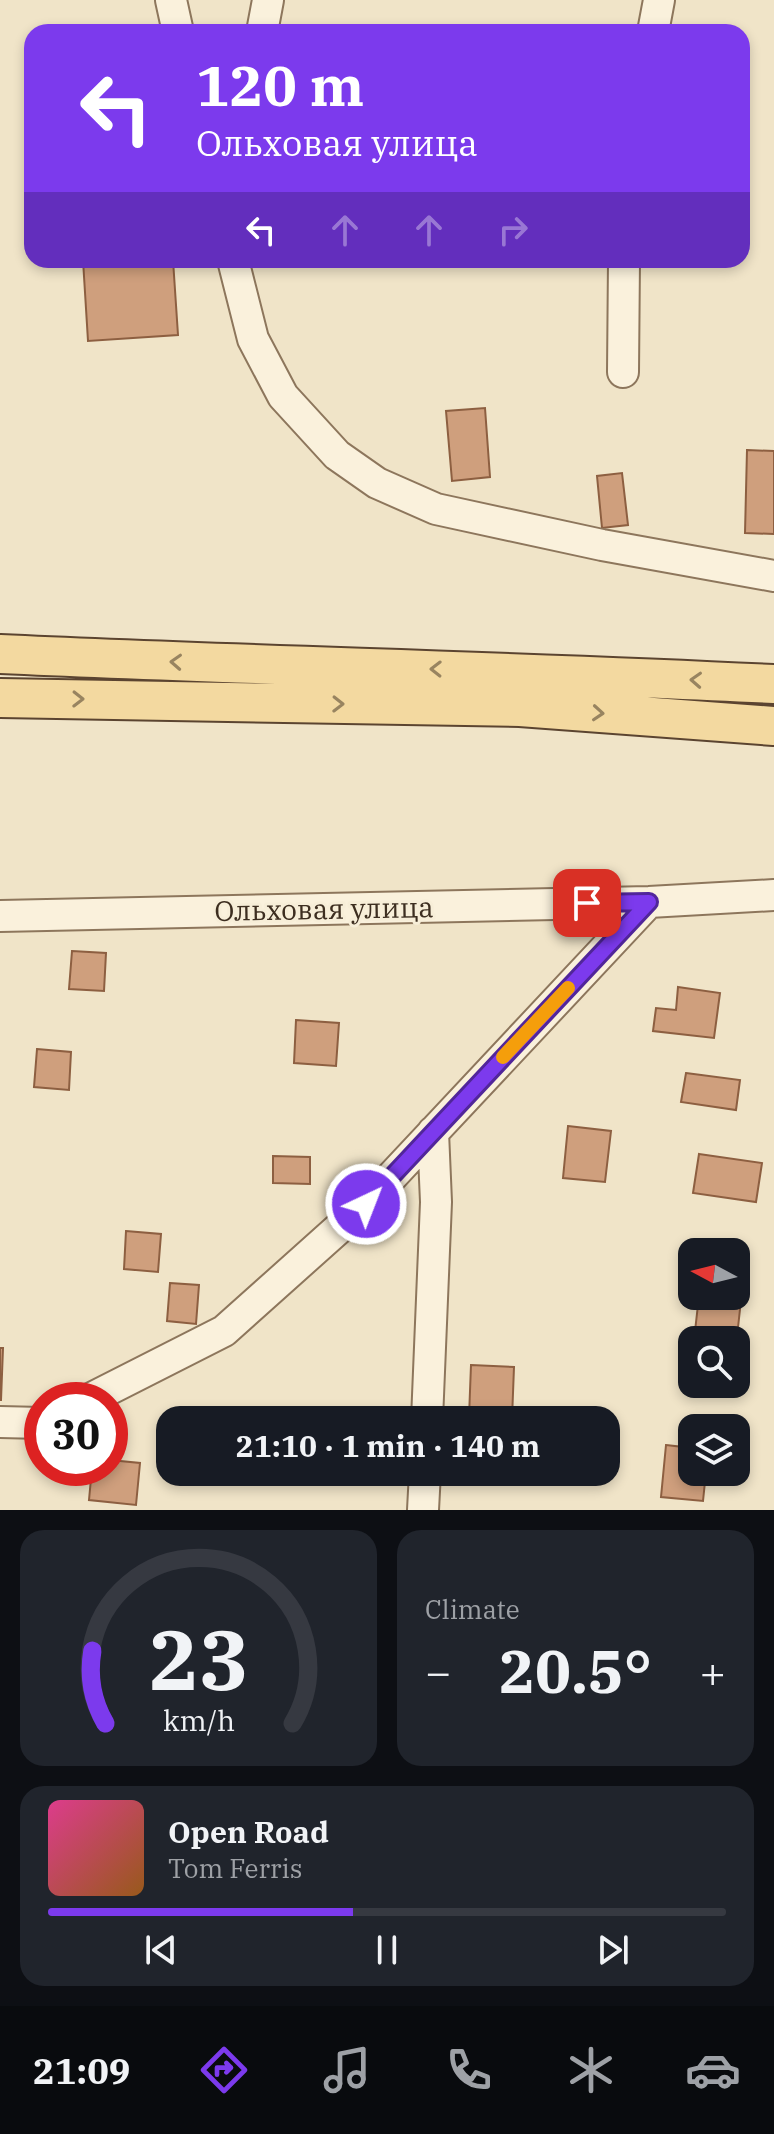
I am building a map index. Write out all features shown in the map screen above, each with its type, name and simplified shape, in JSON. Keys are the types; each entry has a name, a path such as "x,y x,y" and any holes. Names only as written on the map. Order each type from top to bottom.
{"main road":[{"path":"0,654 247,665 519,671 774,684"},
{"path":"0,698 520,707 774,726"}],"street":[{"path":"171,0 176,24"},
{"path":"264,24 268,0"},
{"path":"654,24 659,0"},
{"path":"235,268 253,339 283,396 337,455 377,483 436,509 602,545 774,576"},
{"path":"623,372 624,268"},
{"name":"Ольховая улица","path":"0,916 649,902 774,895"},
{"path":"123,1382 224,1331 366,1204 649,902"},
{"path":"428,1406 436,1202 433,1132"},
{"path":"0,1422 24,1423"},
{"path":"423,1510 424,1486"}],"building":[{"path":"83,268 174,268 178,335 88,341"},
{"path":"485,408 490,477 452,481 446,411"},
{"path":"747,450 774,451 774,534 745,533"},
{"path":"622,473 628,525 602,528 597,476"},
{"path":"72,951 106,953 104,991 69,989"},
{"path":"678,987 720,993 714,1038 653,1031 656,1008 676,1010"},
{"path":"296,1020 339,1023 336,1066 294,1063"},
{"path":"37,1049 71,1052 69,1090 34,1087"},
{"path":"686,1073 740,1080 736,1110 681,1102"},
{"path":"568,1126 611,1131 605,1182 563,1178"},
{"path":"699,1154 762,1163 756,1202 693,1193"},
{"path":"273,1156 310,1157 310,1184 273,1183"},
{"path":"126,1231 161,1234 158,1272 124,1269"},
{"path":"170,1283 199,1285 196,1324 167,1321"},
{"path":"697,1310 740,1310 738,1326 696,1326"},
{"path":"0,1348 3,1348 1,1400 0,1400"},
{"path":"471,1365 514,1367 512,1406 469,1406"},
{"path":"666,1445 678,1446 678,1486 705,1486 703,1501 661,1497"},
{"path":"128,1462 140,1463 136,1505 89,1500 90,1486 128,1486"}],"slow traffic":[{"path":"503,1057 568,988"}],"route":[{"path":"366,1204 649,902 587,903"}]}
